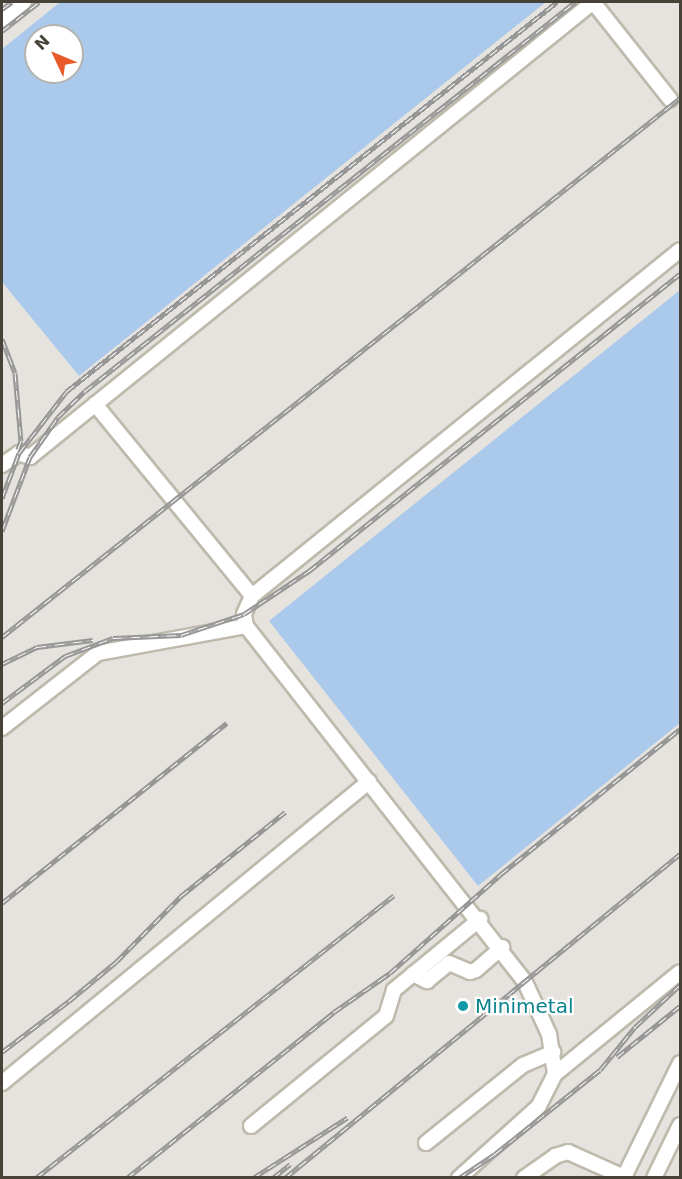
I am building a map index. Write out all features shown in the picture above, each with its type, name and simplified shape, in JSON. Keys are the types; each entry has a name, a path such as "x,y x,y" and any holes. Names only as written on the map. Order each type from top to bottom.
{"street":[{"path":"2,20 24,2"},
{"path":"2,465 19,453 30,457 593,2 670,99"},
{"path":"555,1074 553,1052 524,980 502,947 246,626 244,614 252,596 681,250"},
{"path":"95,404 252,596"},
{"path":"2,728 98,653 246,626"},
{"path":"2,1083 369,782"},
{"path":"251,1126 386,1016 394,990 480,919"},
{"path":"413,974 427,981 449,963 470,972 476,970 502,947"},
{"path":"459,1178 539,1106 555,1074 681,972"},
{"path":"426,1143 523,1065 553,1052"},
{"path":"524,1178 555,1156 568,1152 625,1177 681,1063"},
{"path":"654,1178 681,1125"}],"shaded area":[{"path":"2,2 60,2 33,24 24,24 24,31 2,49"},
{"path":"546,2 680,2 680,1177 2,1177 2,282 79,376"}],"water":[{"path":"60,2 546,2 79,376 2,282 2,49 24,31 24,84 84,84 84,24 33,24"},
{"path":"680,290 680,723 478,886 269,621"}],"railway":[{"path":"2,9 12,2"},
{"path":"2,31 39,2"},
{"path":"2,498 19,453 67,391 557,2"},
{"path":"2,531 30,457 58,417 85,391 575,2"},
{"path":"2,637 680,98"},
{"path":"2,703 65,656 113,638 181,635 244,614 309,571 680,274"},
{"path":"2,339 15,373 21,441 18,449"},
{"path":"2,664 37,647 93,640"},
{"path":"2,903 227,723"},
{"path":"127,1178 334,1012 390,973 501,874 680,729"},
{"path":"2,1052 116,962 181,896 285,812"},
{"path":"285,1178 680,854"},
{"path":"36,1178 394,895"},
{"path":"459,1178 495,1154 600,1070 635,1027 680,985"},
{"path":"617,1057 680,1006"},
{"path":"253,1178 347,1118"},
{"path":"273,1178 290,1164"}],"place":[{"name":"Minimetal","path":"463,1006"}]}
